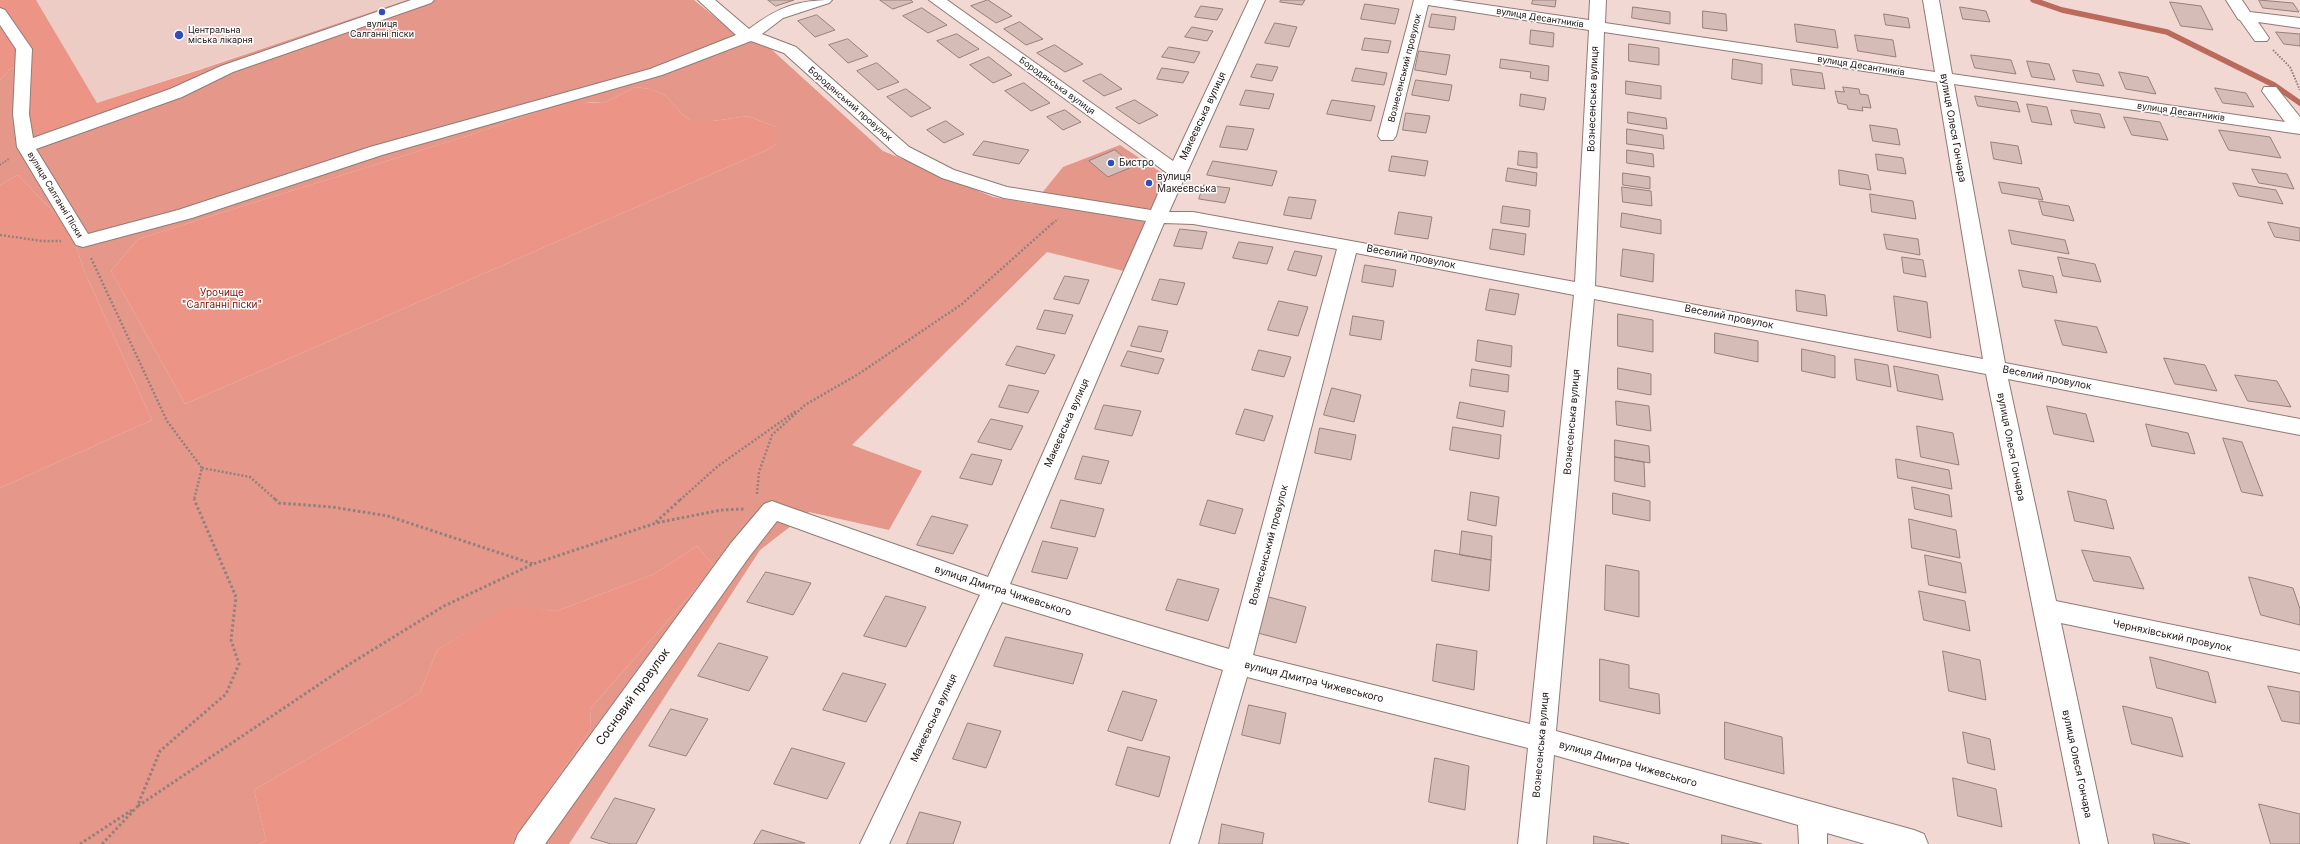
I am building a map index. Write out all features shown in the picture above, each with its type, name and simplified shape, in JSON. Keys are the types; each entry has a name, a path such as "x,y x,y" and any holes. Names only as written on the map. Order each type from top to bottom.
{"street":[{"path":"26,147 176,93 227,68 404,3 426,0"},
{"name":"Бородянський провулок","path":"706,0 742,32 790,50 903,151 948,174 1004,192 1071,203"},
{"path":"83,241 185,214 376,151 656,72 751,35 778,15 824,0"},
{"name":"Бородянська вулиця","path":"937,0 1177,172"},
{"name":"Макеєвська вулиця","path":"874,844 995,590 1157,217 1257,0"},
{"name":"вулиця Десантників","path":"1422,0 1944,78 2300,127"},
{"name":"Вознесенський провулок","path":"1387,136 1422,0"},
{"name":"Вознесенська вулиця","path":"1532,844 1585,290 1598,0"},
{"name":"вулиця Олеся Гончара","path":"1931,0 1995,368 2094,844"},
{"path":"2234,0 2243,16 2261,38"},
{"name":"вулиця Салганні Піски","path":"0,13 24,49 21,114 26,147 83,241"},
{"path":"2243,16 2300,23"},
{"path":"2270,91 2289,116 2300,127"},
{"name":"Веселий провулок","path":"1071,203 1157,217 1193,218 1348,245 2300,427"},
{"name":"Вознесенський провулок","path":"1184,844 1238,663 1348,245"},
{"name":"вулиця Дмитра Чижевського","path":"764,510 995,590 1238,663 1542,740 1813,830 1914,844"},
{"name":"Сосновий провулок","path":"528,844 740,550 764,510"},
{"name":"Черняхівський провулок","path":"2044,609 2300,662"}],"path":[{"path":"2261,38 2290,67 2300,90"},
{"path":"656,523 718,466 806,405 860,373 962,304 1058,219 1071,203"},
{"path":"0,235 42,241 83,241 167,421 202,468 250,477 279,503 332,507 388,516 534,564"},
{"path":"80,844 348,665 444,606 534,564 656,523 721,510 764,510 759,472 772,435 806,405"},
{"path":"102,844 137,807 160,752 226,694 239,664 231,640 236,597 194,501 202,468"}],"shaded area":[{"name":"Центральна міська лікарня","path":"36,0 407,0 97,103"},
{"path":"407,0 694,0 737,35 771,49 883,151 993,197 1033,204 1063,167 1120,145 1171,179 1128,272 1047,252 852,445 922,471 889,530 809,512 760,550 569,844 512,844 591,729 590,709 715,567 697,546 654,574 557,611 510,607 437,650 420,693 254,790 266,840 259,844 0,844 0,488 152,420 85,273 70,229 18,175 0,185 0,80 10,69 32,64 26,108 29,141 203,75 199,70","holes":["635,87 650,89 665,95 682,114 691,121 713,121 748,116 776,127 776,144 767,150 185,404 111,271 138,239 470,135 548,108 590,102 604,103"]}],"green space":[{"path":"0,0 36,0 97,103 199,70 204,75 29,142 26,108 32,64 10,69 0,80"},
{"name":"Урочище \"Салганні піски\"","path":"635,87 650,89 665,95 682,114 691,121 713,121 748,116 776,127 776,144 767,150 185,404 111,271 138,239 470,135 548,108 573,102 604,103"},
{"path":"18,175 70,229 85,273 152,420 0,488 0,185"},
{"path":"697,546 715,567 590,709 591,729 512,844 259,844 266,840 254,790 420,693 437,650 510,606 557,611 654,574"}],"building":[{"path":"768,0 794,0 776,6"},
{"path":"880,0 911,0 913,2 893,9"},
{"path":"988,0 1012,16 996,23 971,6"},
{"path":"1281,0 1305,0 1302,5 1280,2"},
{"path":"1533,0 1556,0 1555,7 1532,4"},
{"path":"2259,0 2293,3 2299,12 2263,8"},
{"path":"2170,2 2201,6 2213,30 2181,26"},
{"path":"1365,4 1399,9 1395,24 1361,19"},
{"path":"1201,6 1223,9 1217,20 1195,17"},
{"path":"1633,7 1670,12 1670,24 1632,18"},
{"path":"1960,7 1986,11 1990,22 1963,19"},
{"path":"922,8 947,25 928,33 903,16"},
{"path":"1703,11 1726,14 1727,31 1703,28"},
{"path":"1432,14 1456,17 1454,30 1429,27"},
{"path":"1884,14 1908,18 1910,28 1886,25"},
{"path":"817,15 835,30 815,37 798,21"},
{"path":"1020,22 1043,39 1026,45 1004,29"},
{"path":"1275,23 1297,27 1289,47 1265,43"},
{"path":"1795,24 1835,30 1838,48 1797,42"},
{"path":"1192,27 1213,31 1207,41 1185,37"},
{"path":"1531,30 1554,33 1553,47 1530,44"},
{"path":"2276,32 2300,34 2300,46 2284,44"},
{"path":"957,34 979,49 959,58 937,41"},
{"path":"1855,35 1893,40 1896,57 1858,51"},
{"path":"1365,38 1391,41 1388,53 1362,50"},
{"path":"848,39 868,56 848,63 829,45"},
{"path":"1629,44 1659,48 1659,65 1629,61"},
{"path":"1055,45 1083,64 1065,72 1037,53"},
{"path":"1169,47 1200,52 1194,63 1162,57"},
{"path":"1419,51 1450,55 1446,75 1415,70"},
{"path":"1971,55 2011,60 2016,74 1975,68"},
{"path":"989,57 1012,75 993,83 970,65"},
{"path":"1501,59 1549,66 1548,81 1530,78 1531,72 1500,68"},
{"path":"1733,59 1762,64 1762,84 1732,79"},
{"path":"2027,61 2049,64 2055,80 2032,77"},
{"path":"877,63 899,82 878,90 857,71"},
{"path":"1257,64 1278,67 1272,81 1251,77"},
{"path":"1162,68 1189,72 1183,83 1157,79"},
{"path":"1356,68 1387,73 1384,85 1352,81"},
{"path":"1791,69 1822,73 1825,89 1793,85"},
{"path":"2073,70 2099,74 2104,86 2077,82"},
{"path":"2119,72 2148,77 2156,94 2126,89"},
{"path":"1101,74 1122,89 1104,96 1083,81"},
{"path":"1416,80 1452,85 1449,101 1412,95"},
{"path":"1626,81 1661,86 1661,99 1626,94"},
{"path":"1024,83 1050,103 1031,111 1005,91"},
{"path":"1843,87 1859,89 1860,94 1868,95 1871,108 1862,107 1863,111 1848,109 1847,105 1838,103 1835,91 1844,92"},
{"path":"2215,88 2246,93 2254,107 2223,103"},
{"path":"906,89 931,108 911,117 887,97"},
{"path":"1246,90 1274,94 1269,109 1240,105"},
{"path":"1521,94 1546,98 1544,110 1520,106"},
{"path":"1975,96 2017,102 2020,112 1978,106"},
{"path":"1135,100 1158,115 1139,124 1116,108"},
{"path":"1332,100 1375,106 1371,121 1327,114"},
{"path":"2027,104 2047,107 2052,125 2032,122"},
{"path":"1065,110 1081,122 1063,130 1047,117"},
{"path":"2071,110 2100,114 2105,128 2075,123"},
{"path":"1628,112 1666,118 1667,129 1628,123"},
{"path":"1406,113 1430,116 1426,133 1403,130"},
{"path":"2124,117 2160,122 2168,140 2132,135"},
{"path":"946,121 964,134 944,143 927,130"},
{"path":"1870,125 1897,129 1900,145 1873,141"},
{"path":"1227,126 1254,129 1247,150 1220,147"},
{"path":"1627,129 1663,135 1664,149 1627,144"},
{"path":"2219,130 2270,137 2281,158 2229,150"},
{"path":"984,141 1029,150 1019,164 973,155"},
{"path":"1991,142 2018,146 2022,164 1994,159"},
{"name":"Бистро","path":"1115,150 1134,166 1108,177 1089,161"},
{"path":"1627,150 1653,154 1654,167 1627,163"},
{"path":"1519,151 1537,153 1537,168 1518,165"},
{"path":"1876,154 1903,158 1906,174 1878,170"},
{"path":"1392,156 1428,161 1425,176 1389,171"},
{"path":"1213,161 1277,171 1272,186 1207,175"},
{"path":"1508,168 1537,173 1536,186 1506,181"},
{"path":"2252,169 2287,174 2294,189 2259,183"},
{"path":"1839,170 1868,175 1871,190 1840,185"},
{"path":"1623,173 1650,177 1650,189 1623,185"},
{"path":"1999,182 2039,188 2043,200 2002,193"},
{"path":"2233,183 2276,190 2283,204 2239,196"},
{"path":"1204,185 1230,188 1225,203 1199,199"},
{"path":"1622,187 1651,191 1652,206 1623,202"},
{"path":"1870,194 1913,201 1916,219 1872,212"},
{"path":"1289,197 1316,200 1311,219 1284,215"},
{"path":"2039,201 2069,206 2074,221 2043,215"},
{"path":"1503,206 1530,210 1529,227 1501,223"},
{"path":"1399,212 1432,217 1428,239 1395,234"},
{"path":"1622,213 1661,220 1661,234 1621,227"},
{"path":"2268,222 2300,228 2300,241 2275,237"},
{"path":"1180,229 1207,232 1202,249 1174,246"},
{"path":"1493,229 1526,234 1524,255 1490,249"},
{"path":"2009,230 2065,240 2069,254 2012,244"},
{"path":"1884,234 1918,239 1920,255 1887,249"},
{"path":"1239,242 1273,247 1267,264 1233,258"},
{"path":"1623,249 1654,254 1653,282 1621,276"},
{"path":"1295,251 1322,256 1316,276 1288,270"},
{"path":"1902,257 1923,260 1926,277 1904,273"},
{"path":"2058,257 2095,264 2101,282 2063,276"},
{"path":"1365,265 1396,270 1393,287 1362,282"},
{"path":"2019,270 2053,276 2057,293 2023,287"},
{"path":"1065,276 1089,280 1079,304 1054,299"},
{"path":"1160,279 1185,283 1177,305 1152,300"},
{"path":"1490,289 1519,294 1515,315 1486,310"},
{"path":"1796,290 1825,295 1827,316 1797,311"},
{"path":"1894,296 1927,302 1931,338 1898,331"},
{"path":"1279,301 1308,307 1298,336 1268,330"},
{"path":"1045,310 1073,315 1065,334 1037,329"},
{"path":"1618,314 1653,320 1653,352 1618,346"},
{"path":"1353,316 1384,321 1381,340 1350,335"},
{"path":"2055,320 2097,327 2107,353 2063,345"},
{"path":"1139,326 1168,331 1161,352 1131,346"},
{"path":"1715,333 1758,341 1758,362 1715,353"},
{"path":"1478,340 1512,346 1511,367 1476,361"},
{"path":"1017,346 1055,355 1045,374 1006,365"},
{"path":"1802,349 1835,356 1835,378 1802,371"},
{"path":"1259,350 1291,357 1284,377 1252,370"},
{"path":"1128,351 1164,359 1158,374 1121,366"},
{"path":"2164,358 2205,365 2217,391 2175,384"},
{"path":"1855,359 1888,365 1891,387 1857,380"},
{"path":"1894,366 1938,375 1943,400 1898,391"},
{"path":"1618,368 1651,374 1651,395 1618,389"},
{"path":"1472,369 1509,375 1508,392 1470,386"},
{"path":"2235,375 2277,381 2291,407 2248,401"},
{"path":"1009,385 1039,391 1028,413 999,407"},
{"path":"1332,388 1361,395 1354,422 1324,415"},
{"path":"1616,401 1649,406 1651,431 1617,425"},
{"path":"1460,402 1505,411 1503,427 1457,418"},
{"path":"1104,405 1141,411 1132,436 1095,429"},
{"path":"2047,406 2086,414 2094,442 2054,434"},
{"path":"1245,409 1273,416 1264,441 1236,434"},
{"path":"991,419 1023,426 1011,450 978,442"},
{"path":"2146,424 2188,433 2195,454 2152,446"},
{"path":"1917,426 1953,433 1959,465 1921,457"},
{"path":"1453,427 1501,435 1499,459 1450,450"},
{"path":"1320,428 1356,435 1351,460 1315,453"},
{"path":"2223,438 2242,442 2263,496 2242,492"},
{"path":"1615,440 1649,446 1650,463 1615,457"},
{"path":"972,454 1002,460 992,485 960,478"},
{"path":"1083,456 1109,461 1101,484 1075,479"},
{"path":"1615,457 1644,462 1645,487 1615,481"},
{"path":"1896,459 1949,470 1952,489 1898,478"},
{"path":"1912,487 1949,495 1952,517 1915,509"},
{"path":"2068,491 2106,500 2114,529 2075,521"},
{"path":"1471,492 1499,497 1496,526 1468,520"},
{"path":"1613,493 1650,501 1650,521 1613,514"},
{"path":"1061,500 1104,509 1095,537 1051,528"},
{"path":"1208,500 1243,509 1235,534 1200,525"},
{"path":"932,516 968,525 953,554 917,545"},
{"path":"1909,519 1956,530 1960,558 1912,548"},
{"path":"1462,531 1492,536 1491,560 1460,555"},
{"path":"1043,541 1078,548 1067,579 1032,572"},
{"path":"1435,550 1491,560 1489,591 1432,581"},
{"path":"2082,550 2130,557 2144,589 2094,581"},
{"path":"1925,555 1961,563 1966,593 1929,585"},
{"path":"1606,565 1639,571 1639,617 1605,610"},
{"path":"766,572 811,583 793,615 747,602"},
{"path":"2249,577 2293,588 2300,609 2300,625 2261,615"},
{"path":"1178,579 1219,589 1208,621 1166,610"},
{"path":"1919,591 1965,601 1970,631 1924,620"},
{"path":"886,596 926,607 906,647 864,636"},
{"path":"1265,596 1306,607 1296,643 1254,632"},
{"path":"1006,637 1083,654 1073,684 994,666"},
{"path":"719,643 768,657 749,691 698,676"},
{"path":"1437,644 1477,651 1474,690 1433,681"},
{"path":"1943,651 1980,660 1986,700 1949,691"},
{"path":"2150,657 2208,672 2216,703 2157,688"},
{"path":"1600,659 1629,665 1629,688 1659,694 1660,714 1600,701"},
{"path":"843,673 886,684 866,722 823,710"},
{"path":"2268,686 2300,692 2300,724 2282,721"},
{"path":"1123,691 1157,700 1142,741 1108,731"},
{"path":"1249,705 1286,713 1280,744 1242,735"},
{"path":"2123,706 2172,718 2183,757 2132,744"},
{"path":"671,709 708,719 686,756 649,746"},
{"path":"1725,722 1782,737 1784,774 1725,759"},
{"path":"968,723 1001,731 986,768 953,759"},
{"path":"1963,732 1990,739 1995,770 1968,763"},
{"path":"1128,747 1170,757 1159,797 1116,785"},
{"path":"792,748 845,763 827,799 774,784"},
{"path":"1435,758 1469,766 1465,810 1429,802"},
{"path":"1953,778 1996,789 2002,827 1958,816"},
{"path":"615,798 655,809 636,844 611,844 591,838"},
{"path":"2259,804 2300,814 2300,844 2271,844"},
{"path":"920,812 961,822 953,844 907,844"},
{"path":"1222,824 1264,833 1262,844 1219,844"},
{"path":"762,830 805,843 754,844"},
{"path":"2153,834 2190,844 2155,844"},
{"path":"1722,835 1762,844 1722,844"},
{"path":"1594,836 1629,844 1594,844"}],"waterway":[{"path":"2033,0 2062,10 2167,32 2274,85 2300,103"}],"place":[{"name":"вулиця Салганні піски","path":"382,12"},
{"name":"Центральна міська лікарня","path":"179,35"},
{"name":"Бистро","path":"1111,163"},
{"name":"вулиця Макеєвська","path":"1149,183"}]}
